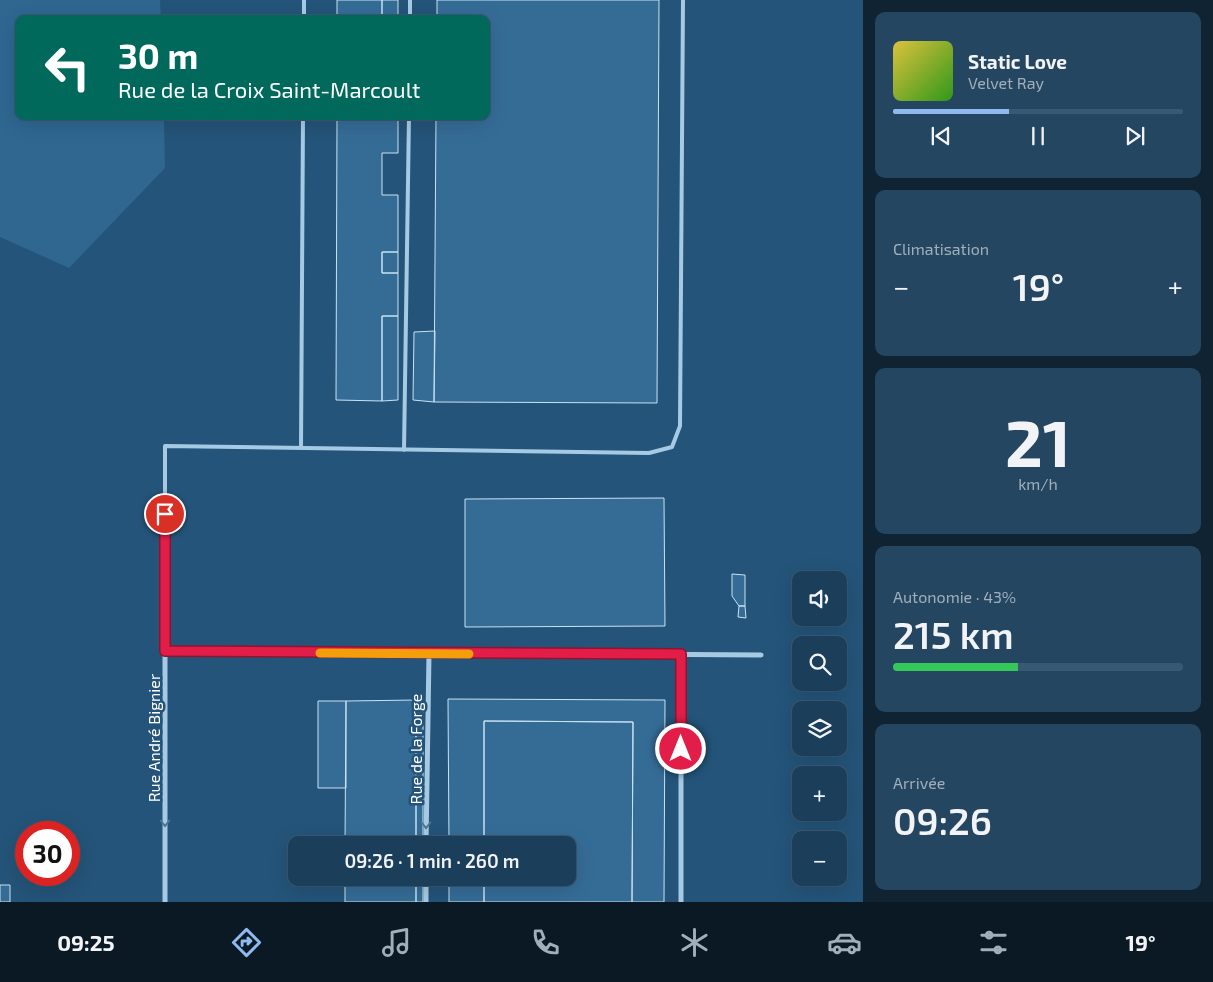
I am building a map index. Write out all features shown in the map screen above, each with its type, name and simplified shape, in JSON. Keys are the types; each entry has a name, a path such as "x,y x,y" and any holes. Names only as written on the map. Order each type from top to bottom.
{"street":[{"name":"Rue André Bignier","path":"165,514 166,902"},
{"path":"165,651 761,655"},
{"name":"Rue de la Forge","path":"426,836 429,654"},
{"path":"681,654 681,902"},
{"path":"426,886 426,902"}],"lane":[{"path":"304,0 304,15"},
{"path":"410,0 410,15"},
{"path":"165,514 165,446 649,453 672,447 680,426 683,0"},
{"path":"301,448 303,120"},
{"path":"404,450 409,120"}],"shaded area":[{"path":"0,0 160,0 161,15 15,15 15,120 164,120 165,168 69,268 0,237"}],"building":[{"path":"337,0 382,0 382,15 337,15"},
{"path":"382,0 398,0 398,15 382,15"},
{"path":"437,0 659,0 657,403 434,402 436,120 490,120 490,15 437,15"},
{"path":"337,120 398,120 398,153 382,153 382,195 398,195 398,252 382,252 382,273 398,273 398,316 382,316 382,401 336,400"},
{"path":"382,252 398,252 398,273 382,273"},
{"path":"382,316 398,316 398,400 382,401"},
{"path":"435,331 434,402 413,400 414,332"},
{"path":"664,498 665,626 465,627 465,499"},
{"path":"732,574 745,575 745,606 739,606 732,596"},
{"path":"739,606 745,606 746,618 738,617"},
{"path":"448,699 665,700 664,902 632,902 633,722 484,721 484,836 449,836"},
{"path":"416,700 423,700 423,836 416,836"},
{"path":"416,700 416,836 345,836 346,701"},
{"path":"318,701 346,701 346,788 318,788"},
{"path":"484,721 633,722 632,902 484,902 484,886 576,886 576,836 484,836"},
{"path":"0,885 10,885 10,902 0,902"},
{"path":"345,886 416,886 416,902 345,902"},
{"path":"416,886 423,886 423,902 416,902"},
{"path":"449,886 484,886 484,902 449,902"}],"slow traffic":[{"path":"320,653 469,654"}],"route":[{"path":"165,514 165,651 681,654 681,749"}]}
